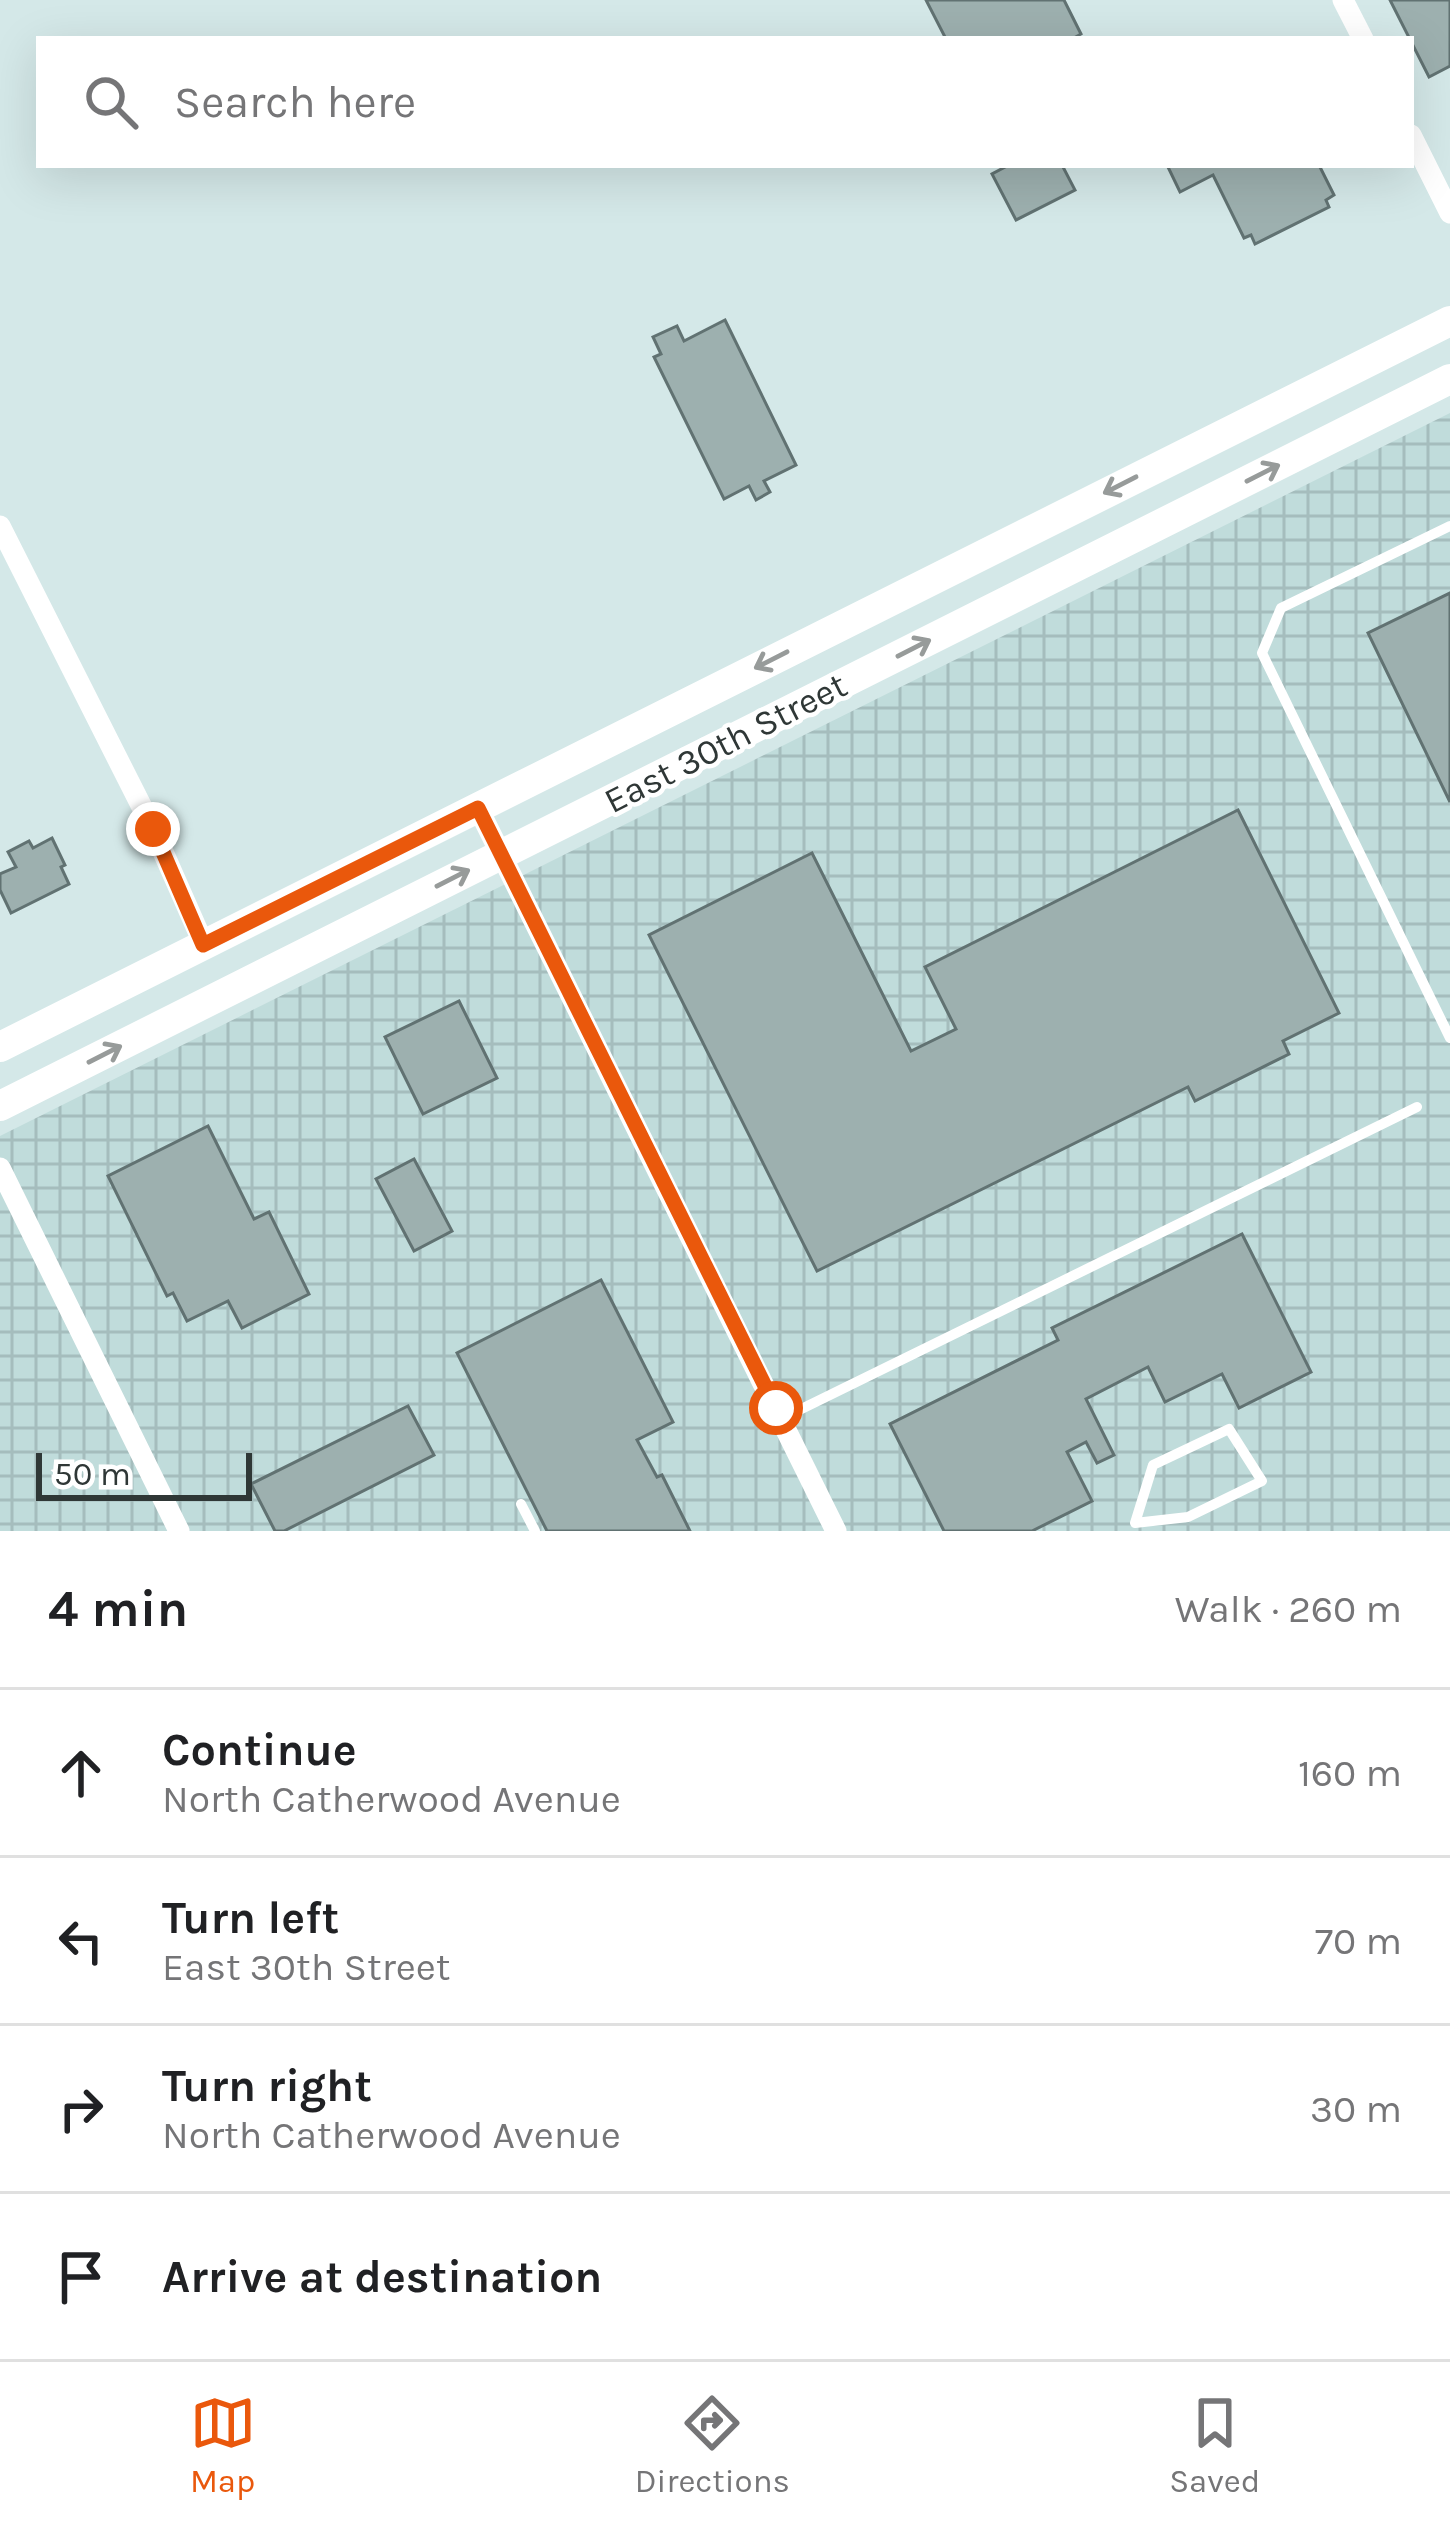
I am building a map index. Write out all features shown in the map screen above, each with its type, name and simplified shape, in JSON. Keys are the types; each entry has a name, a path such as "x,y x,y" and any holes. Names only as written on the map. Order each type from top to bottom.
{"main road":[{"name":"East 30th Street","path":"0,1047 1450,321"},
{"name":"East 30th Street","path":"0,1106 1450,379"}],"street":[{"path":"1343,0 1361,36"},
{"path":"1414,141 1450,213"},
{"path":"0,526 153,829 203,945"},
{"path":"478,808 836,1531"},
{"path":"0,1168 179,1531"}],"lane":[{"path":"1450,526 1281,608 1262,653 1450,1038"},
{"path":"781,1419 1417,1107"},
{"path":"1228,1429 1262,1481 1188,1517 1135,1523 1154,1465 1228,1429"},
{"path":"521,1504 535,1531"}],"shaded area":[{"path":"1450,413 1450,1531 0,1531 0,1136"}],"building":[{"path":"926,0 1064,0 1081,34 1077,36 944,36"},
{"path":"1390,0 1450,0 1450,66 1429,77 1414,47 1414,36 1408,36"},
{"path":"1003,168 1064,168 1075,190 1016,220 992,174"},
{"path":"1168,168 1320,168 1334,195 1326,200 1329,207 1255,244 1251,235 1244,238 1213,175 1180,192"},
{"path":"725,320 796,465 764,481 770,492 756,500 749,486 724,499 654,357 661,354 653,337 677,326 684,341"},
{"path":"1450,593 1450,802 1368,633"},
{"path":"1238,810 1339,1013 1283,1041 1289,1054 1195,1101 1188,1087 817,1271 649,935 812,853 911,1051 956,1029 925,967"},
{"path":"52,838 69,884 11,913 0,890 0,874 16,867 8,852 29,841 33,848"},
{"path":"459,1001 497,1078 423,1114 385,1037"},
{"path":"208,1126 254,1219 269,1212 309,1294 242,1328 228,1301 187,1321 173,1293 167,1296 108,1176"},
{"path":"414,1159 452,1231 414,1251 376,1179"},
{"path":"1242,1234 1311,1372 1239,1408 1222,1374 1165,1402 1148,1367 1086,1399 1114,1455 1097,1463 1086,1442 1067,1452 1092,1501 1032,1531 944,1531 890,1424 1058,1340 1052,1328"},
{"path":"601,1280 673,1422 637,1440 657,1477 662,1475 690,1531 547,1531 457,1353"},
{"path":"408,1406 434,1455 284,1531 275,1531 251,1484"}],"route":[{"path":"153,829 203,945 478,808 776,1408"}]}
